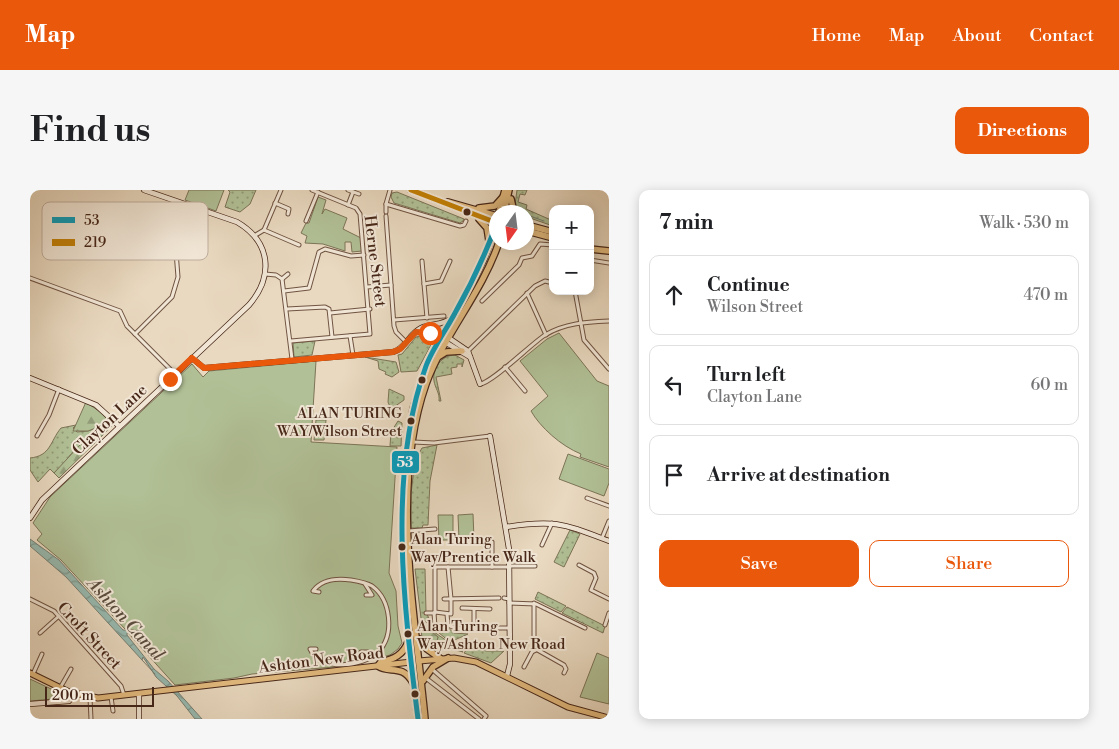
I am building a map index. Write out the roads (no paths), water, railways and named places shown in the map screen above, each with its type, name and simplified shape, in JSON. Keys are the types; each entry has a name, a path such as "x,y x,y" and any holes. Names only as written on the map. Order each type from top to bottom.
{"highway":[{"path":"411,190 489,220"},
{"path":"501,205 505,190"},
{"path":"511,190 512,205"},
{"path":"506,205 511,190"},
{"path":"470,208 491,208 503,197"},
{"path":"510,205 511,198"},
{"path":"438,201 489,214"},
{"path":"425,682 419,661 407,531 408,486 413,442 422,399 452,318 477,274 489,246 488,230 476,216"},
{"path":"534,227 549,231"},
{"path":"534,233 549,237"},
{"path":"594,248 609,251"},
{"path":"477,274 482,270 490,250"},
{"path":"417,703 411,662 402,527 407,446 416,391 427,364 486,273 496,250"},
{"path":"437,358 446,352 465,351"},
{"path":"411,662 415,658 414,603"},
{"path":"410,637 400,654 394,659 381,662 378,666 396,669 405,674 414,687"},
{"path":"417,637 427,649 444,658 426,674 425,719"},
{"path":"418,719 416,667 419,661"},
{"name":"Ashton New Road","path":"411,662 419,661"}],"main road":[{"name":"Ashton New Road","path":"419,661 444,658 476,662 568,707 609,718"},
{"name":"Ashton New Road","path":"31,674 74,694 90,698 138,695 411,662"}],"street":[{"path":"144,190 180,202"},
{"path":"254,236 264,230 281,190"},
{"name":"Herne Street","path":"312,190 348,205 358,210 360,214 370,309 370,334 350,336"},
{"path":"348,190 359,194"},
{"path":"390,190 386,204 386,214 394,320 396,332 406,342"},
{"path":"306,221 319,192"},
{"path":"348,205 353,192"},
{"path":"275,203 289,209 288,214"},
{"path":"386,204 460,226 464,225 466,221"},
{"path":"208,212 239,223 254,236 264,254 265,274 276,275 282,279 292,360"},
{"path":"264,230 299,245"},
{"path":"482,301 520,262 523,256 532,256 540,244 549,245"},
{"path":"284,291 307,289 312,283 322,250 328,249 348,255 364,255"},
{"path":"135,334 172,297 178,277 177,260"},
{"path":"422,261 427,318"},
{"path":"424,284 441,281 450,261"},
{"path":"594,261 609,263"},
{"name":"Clayton Lane","path":"30,518 42,500 249,305 263,284 265,274"},
{"path":"282,279 288,274"},
{"path":"30,278 120,311 127,326 176,374"},
{"path":"465,351 538,283 544,281 549,282"},
{"path":"367,287 391,285"},
{"path":"527,293 546,335"},
{"path":"576,295 585,342 609,369"},
{"path":"287,309 326,307 330,313 332,337"},
{"path":"330,313 370,309"},
{"path":"394,320 444,316"},
{"path":"192,358 204,368 396,351 421,328 440,325 452,318"},
{"path":"421,328 430,328 465,351 473,360 480,384 488,381 546,335 581,322 609,321"},
{"path":"416,332 424,331 444,338"},
{"path":"291,341 350,336 353,355"},
{"path":"505,367 525,391"},
{"path":"30,378 96,405 119,426"},
{"path":"37,436 49,415 59,389"},
{"path":"413,442 434,443 490,436 506,527 509,567 507,600 510,664 507,676"},
{"path":"587,498 609,506"},
{"path":"602,538 609,521"},
{"path":"506,527 552,522 570,526 609,541"},
{"path":"542,545 552,522"},
{"path":"407,531 435,529"},
{"path":"492,542 492,567"},
{"path":"579,565 594,573 596,578 591,590 609,599"},
{"path":"436,627 435,567 536,566"},
{"path":"448,567 448,590 451,590 451,598 447,622 451,627 509,628"},
{"path":"316,649 310,649 321,660 330,663 348,664 368,659 378,652 386,638 389,620 382,596 371,585 349,580 330,580 321,583 313,591 319,592"},
{"path":"364,583 372,595 366,595"},
{"path":"444,598 499,598"},
{"name":"Croft Street","path":"30,600 53,610 59,616 121,686 124,696"},
{"path":"507,600 534,603 585,628"},
{"path":"534,603 536,650"},
{"path":"462,608 490,609"},
{"path":"474,608 474,628"},
{"path":"426,613 447,612 449,614"},
{"path":"605,625 609,613"},
{"path":"40,633 59,616"},
{"path":"524,667 532,652 536,650"},
{"path":"536,650 564,664 564,672"},
{"path":"360,660 368,652 361,652"},
{"path":"31,674 42,654"},
{"path":"60,688 71,669"},
{"path":"425,682 482,718 486,716 433,670"},
{"path":"30,704 69,701 74,694"},
{"path":"138,695 139,719"},
{"path":"111,697 113,711"},
{"path":"90,698 91,719"}],"water":[{"path":"30,539 59,560 123,630 140,631 140,633 127,633 127,635 154,669 168,681 202,719 195,719 177,696 156,677 143,657 142,660 66,577 30,546"}],"waterway":[{"path":"534,217 544,221"},
{"name":"Ashton Canal","path":"142,660 155,674"}],"place":[{"name":"ALAN TURING WAY/Wilson Street","path":"411,421"},
{"name":"Alan Turing Way/Prentice Walk","path":"402,547"},
{"name":"Alan Turing Way/Ashton New Road","path":"408,634"}]}
